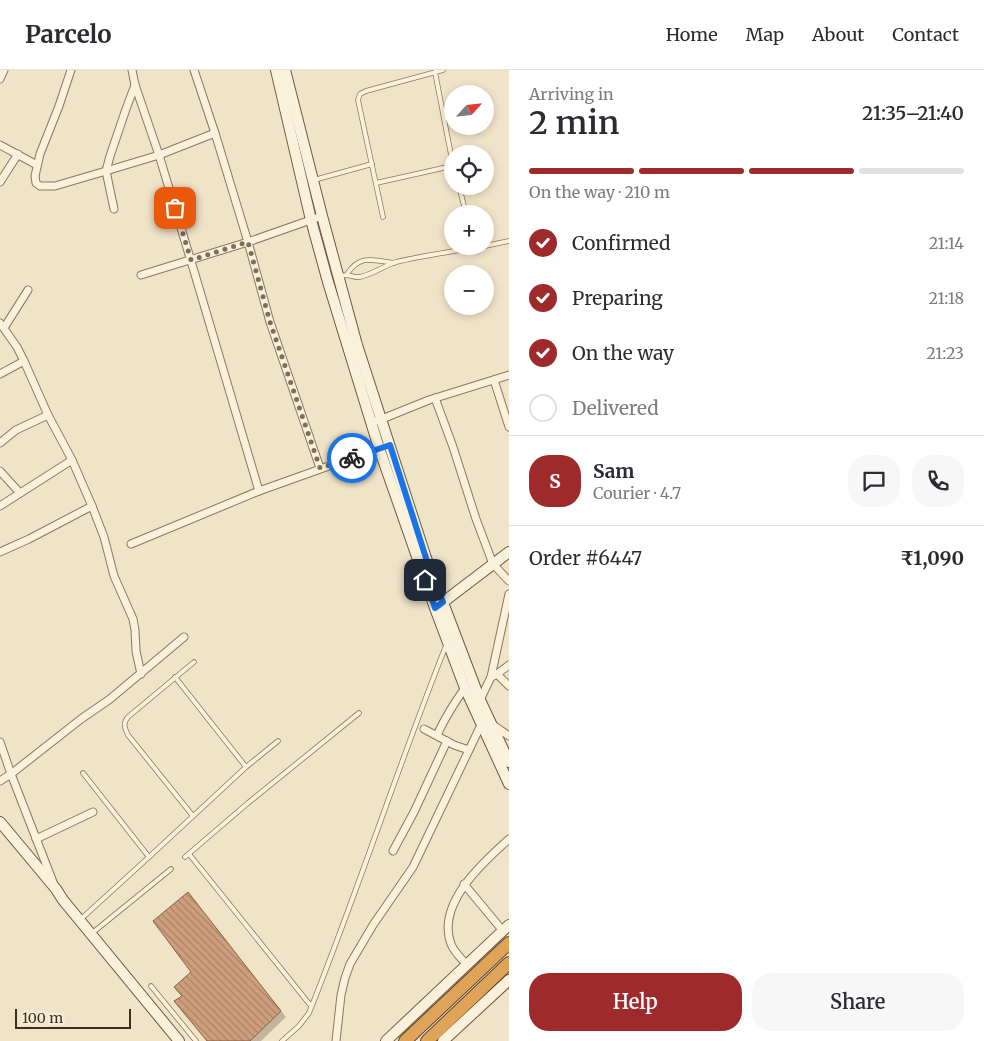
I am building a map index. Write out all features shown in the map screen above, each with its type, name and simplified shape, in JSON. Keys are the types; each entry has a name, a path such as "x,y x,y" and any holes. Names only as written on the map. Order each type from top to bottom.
{"highway":[{"path":"405,1041 509,943"},
{"path":"427,1041 509,963"}],"street":[{"path":"0,79 4,70"},
{"path":"71,70 37,165 35,176 36,183 40,186 55,186 159,155 215,133"},
{"path":"132,70 191,260 259,491"},
{"path":"194,70 248,242 270,322 320,468"},
{"path":"276,70 311,220 371,423 384,446 426,558 447,641 465,688 509,762"},
{"path":"285,70 322,216 343,276 356,345 381,419 384,446"},
{"path":"114,209 106,171 116,137 136,85"},
{"path":"0,145 37,165"},
{"path":"0,182 18,154"},
{"path":"141,275 248,242 322,216"},
{"path":"28,290 2,325 24,361 92,506 104,537 114,576 133,619 136,651 141,674"},
{"path":"0,374 24,361"},
{"path":"371,423 435,398 509,375"},
{"path":"494,380 509,427"},
{"path":"435,398 493,564 509,580"},
{"path":"0,443 16,430 48,415"},
{"path":"131,544 259,491 384,446"},
{"path":"0,506 72,460"},
{"path":"0,471 20,493"},
{"path":"0,552 92,506"},
{"path":"439,605 509,552"},
{"path":"480,700 494,675 509,594"},
{"path":"439,605 480,700 486,724 509,784"},
{"path":"0,781 81,718 110,699 184,637"},
{"path":"494,675 509,665"},
{"path":"494,675 509,686"},
{"path":"438,735 449,712 465,688"},
{"path":"486,724 509,736"},
{"path":"336,1041 341,995 350,964 373,924 413,867 469,750 486,724"},
{"path":"424,729 469,750"},
{"path":"393,851 414,812 447,741"},
{"path":"0,742 56,889"},
{"path":"36,839 93,812"},
{"path":"0,822 179,1041"},
{"path":"467,965 451,944 448,920 464,884 509,839"},
{"path":"386,1041 506,928 464,884"},
{"path":"444,1041 509,980"}],"lane":[{"path":"383,217 358,100 360,94 443,70"},
{"path":"435,72 449,145"},
{"path":"313,180 372,164"},
{"path":"376,183 444,168"},
{"path":"494,244 509,241"},
{"path":"343,276 360,277 394,263 444,253"},
{"path":"343,276 358,262 364,260 394,263"},
{"path":"282,1041 299,1026 312,1006 447,641"},
{"path":"193,816 124,728 128,717 194,662"},
{"path":"176,677 246,767"},
{"path":"312,1006 187,855 360,713"},
{"path":"80,920 246,767 278,741"},
{"path":"83,773 149,857"},
{"path":"91,934 171,869"},
{"path":"151,986 196,1041"}],"building":[{"path":"188,892 281,1011 250,1041 207,1041 174,1001 182,996 174,987 191,972 153,921"}],"way so far":[{"path":"175,208 191,260 248,242 270,322 320,468 352,458"}],"route":[{"path":"352,458 390,445 426,558 443,602 435,608 425,580"}]}
